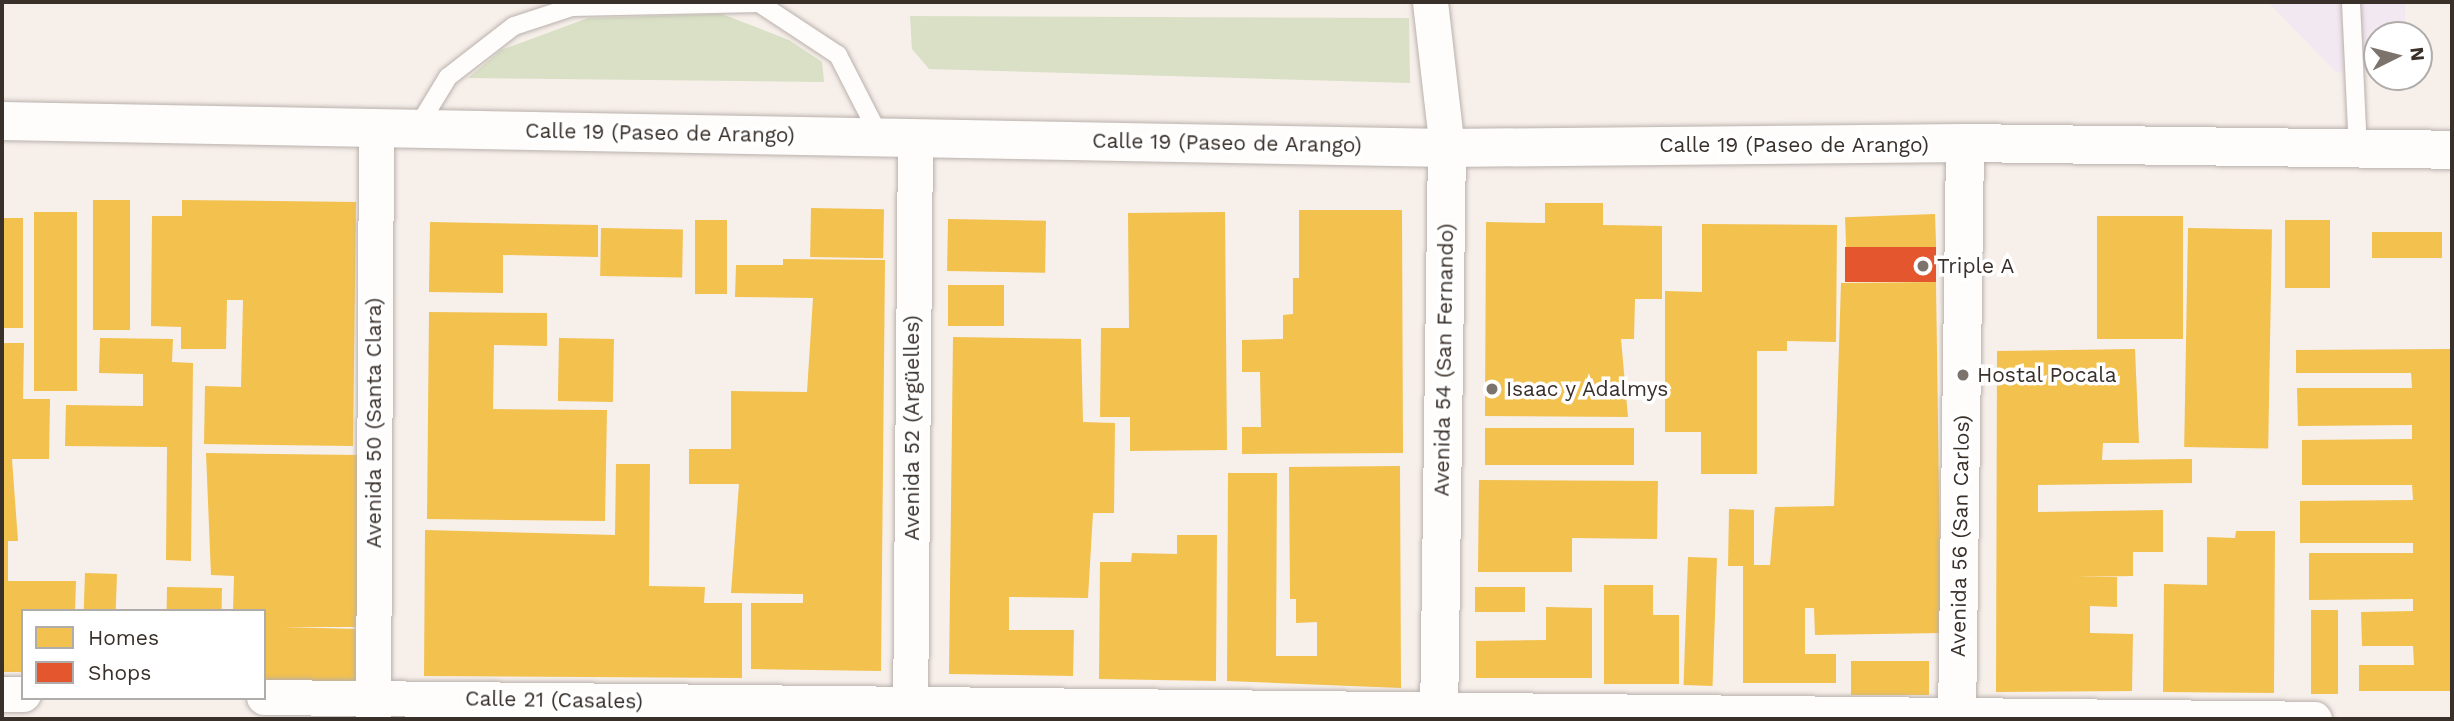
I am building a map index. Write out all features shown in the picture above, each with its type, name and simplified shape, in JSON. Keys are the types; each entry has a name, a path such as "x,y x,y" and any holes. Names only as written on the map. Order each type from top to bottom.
{"main road":[{"name":"Calle 19 (Paseo de Arango)","path":"2,121 1447,148 1965,144 2452,149"},
{"name":"Avenida 56 (San Carlos)","path":"1957,717 1965,144"},
{"name":"Avenida 54 (San Fernando)","path":"1439,715 1447,148"}],"street":[{"name":"Avenida 54 (San Fernando)","path":"1430,2 1447,148"},
{"name":"Avenida 50 (Santa Clara)","path":"373,709 376,128"},
{"name":"Avenida 52 (Argüelles)","path":"897,137 910,711"},
{"path":"2,694 21,694"},
{"name":"Calle 21 (Casales)","path":"266,697 373,709 2314,719"}],"lane":[{"path":"2351,2 2358,148"},
{"path":"417,128 448,77 514,26 572,7 759,3 838,55 897,137"}],"shaded area":[{"path":"2268,2 2405,2 2405,21 2363,21 2363,70 2336,72"}],"green space":[{"path":"722,14 789,40 822,62 824,82 468,78 501,50 588,18"},
{"path":"910,16 1409,18 1410,83 929,69 912,49"}],"building: Homes":[{"path":"93,200 130,200 130,330 93,330"},
{"path":"182,200 356,202 353,446 204,444 205,386 241,387 243,300 227,300 226,349 181,349 181,327 151,326 152,216 182,216"},
{"path":"1545,203 1603,203 1603,225 1662,226 1662,299 1635,299 1634,339 1621,339 1628,417 1485,416 1486,222 1545,223"},
{"path":"811,208 884,209 883,258 810,257"},
{"path":"1299,210 1402,210 1403,453 1242,454 1242,427 1261,427 1260,372 1242,372 1242,340 1283,339 1283,315 1293,314 1293,278 1299,278"},
{"path":"34,212 77,212 77,391 34,391"},
{"path":"1225,212 1227,450 1130,451 1130,417 1100,417 1101,328 1129,328 1128,213"},
{"path":"1935,214 1936,247 1846,250 1845,217"},
{"path":"2097,216 2183,216 2183,339 2097,339"},
{"path":"2,218 23,218 23,328 2,328"},
{"path":"948,219 1046,221 1045,273 947,271"},
{"path":"695,220 727,220 727,294 695,294"},
{"path":"2285,220 2330,220 2330,288 2285,288"},
{"path":"430,222 598,225 598,257 503,255 503,293 429,292"},
{"path":"1702,224 1837,225 1836,342 1787,341 1787,351 1757,351 1757,474 1701,474 1701,432 1665,432 1665,291 1702,292"},
{"path":"601,228 683,229 682,277 600,276"},
{"path":"2188,228 2272,229 2268,448 2184,447"},
{"path":"2372,232 2442,232 2442,258 2372,258"},
{"path":"783,259 885,260 881,671 751,669 751,603 803,603 803,594 731,593 739,484 689,484 689,449 731,449 731,391 807,392 813,298 735,297 736,265 783,265"},
{"path":"1936,282 1941,633 1815,635 1814,608 1805,608 1805,654 1836,654 1836,683 1743,683 1743,566 1728,566 1729,509 1754,510 1754,565 1770,565 1775,507 1834,506 1841,283"},
{"path":"948,285 1004,285 1004,326 948,326"},
{"path":"429,312 547,313 547,346 494,345 493,409 607,410 605,521 427,519"},
{"path":"953,337 1081,339 1083,422 1115,423 1114,513 1093,513 1088,598 1009,597 1009,630 1074,630 1073,676 949,674"},
{"path":"100,338 173,339 172,362 193,363 191,561 166,560 167,447 65,446 66,405 143,406 143,374 99,373"},
{"path":"559,338 614,339 613,402 558,401"},
{"path":"2,343 24,343 23,399 50,399 49,459 12,459 18,541 8,541 8,581 76,581 75,609 21,609 21,672 2,672"},
{"path":"2135,349 2139,443 2103,443 2102,460 2192,459 2192,483 2038,485 2038,512 2163,510 2163,552 2133,552 2133,576 2074,577 2117,577 2117,607 2090,606 2090,633 2133,634 2132,691 1996,692 1997,351"},
{"path":"2452,349 2452,691 2359,691 2359,665 2414,665 2413,646 2362,646 2361,612 2413,611 2413,599 2309,600 2309,553 2413,553 2413,543 2300,543 2300,501 2413,500 2412,485 2302,485 2302,440 2412,439 2412,425 2298,426 2297,388 2412,388 2411,373 2296,373 2296,350"},
{"path":"1485,428 1634,428 1634,465 1485,465"},
{"path":"206,453 359,455 358,627 283,627 357,629 357,687 266,688 266,609 233,609 234,576 211,575"},
{"path":"616,464 650,464 649,586 705,587 704,603 742,603 742,678 424,676 425,530 615,535"},
{"path":"1400,466 1401,688 1227,681 1228,473 1277,473 1276,656 1317,656 1317,622 1296,623 1296,599 1290,599 1289,467"},
{"path":"1479,480 1658,481 1657,539 1572,538 1572,572 1478,572"},
{"path":"2236,531 2275,531 2274,693 2163,692 2164,584 2207,585 2207,537 2235,538"},
{"path":"1177,535 1217,535 1216,681 1099,679 1100,562 1131,562 1132,553 1177,554"},
{"path":"1688,557 1717,558 1713,686 1684,685"},
{"path":"85,573 117,574 116,609 84,609"},
{"path":"1604,585 1653,585 1653,615 1679,615 1679,684 1604,684"},
{"path":"167,587 222,588 222,609 167,609"},
{"path":"1475,587 1525,587 1525,612 1475,612"},
{"path":"1546,607 1592,608 1592,678 1476,678 1476,641 1546,640"},
{"path":"2311,610 2338,610 2338,694 2311,694"},
{"path":"1851,661 1929,661 1929,695 1851,695"}],"building: Shops":[{"path":"1845,247 1936,247 1936,282 1845,282"}],"place":[{"name":"Triple A","path":"1923,266"},
{"name":"Hostal Pocala","path":"1963,375"},
{"name":"Isaac y Adalmys","path":"1492,389"}]}
